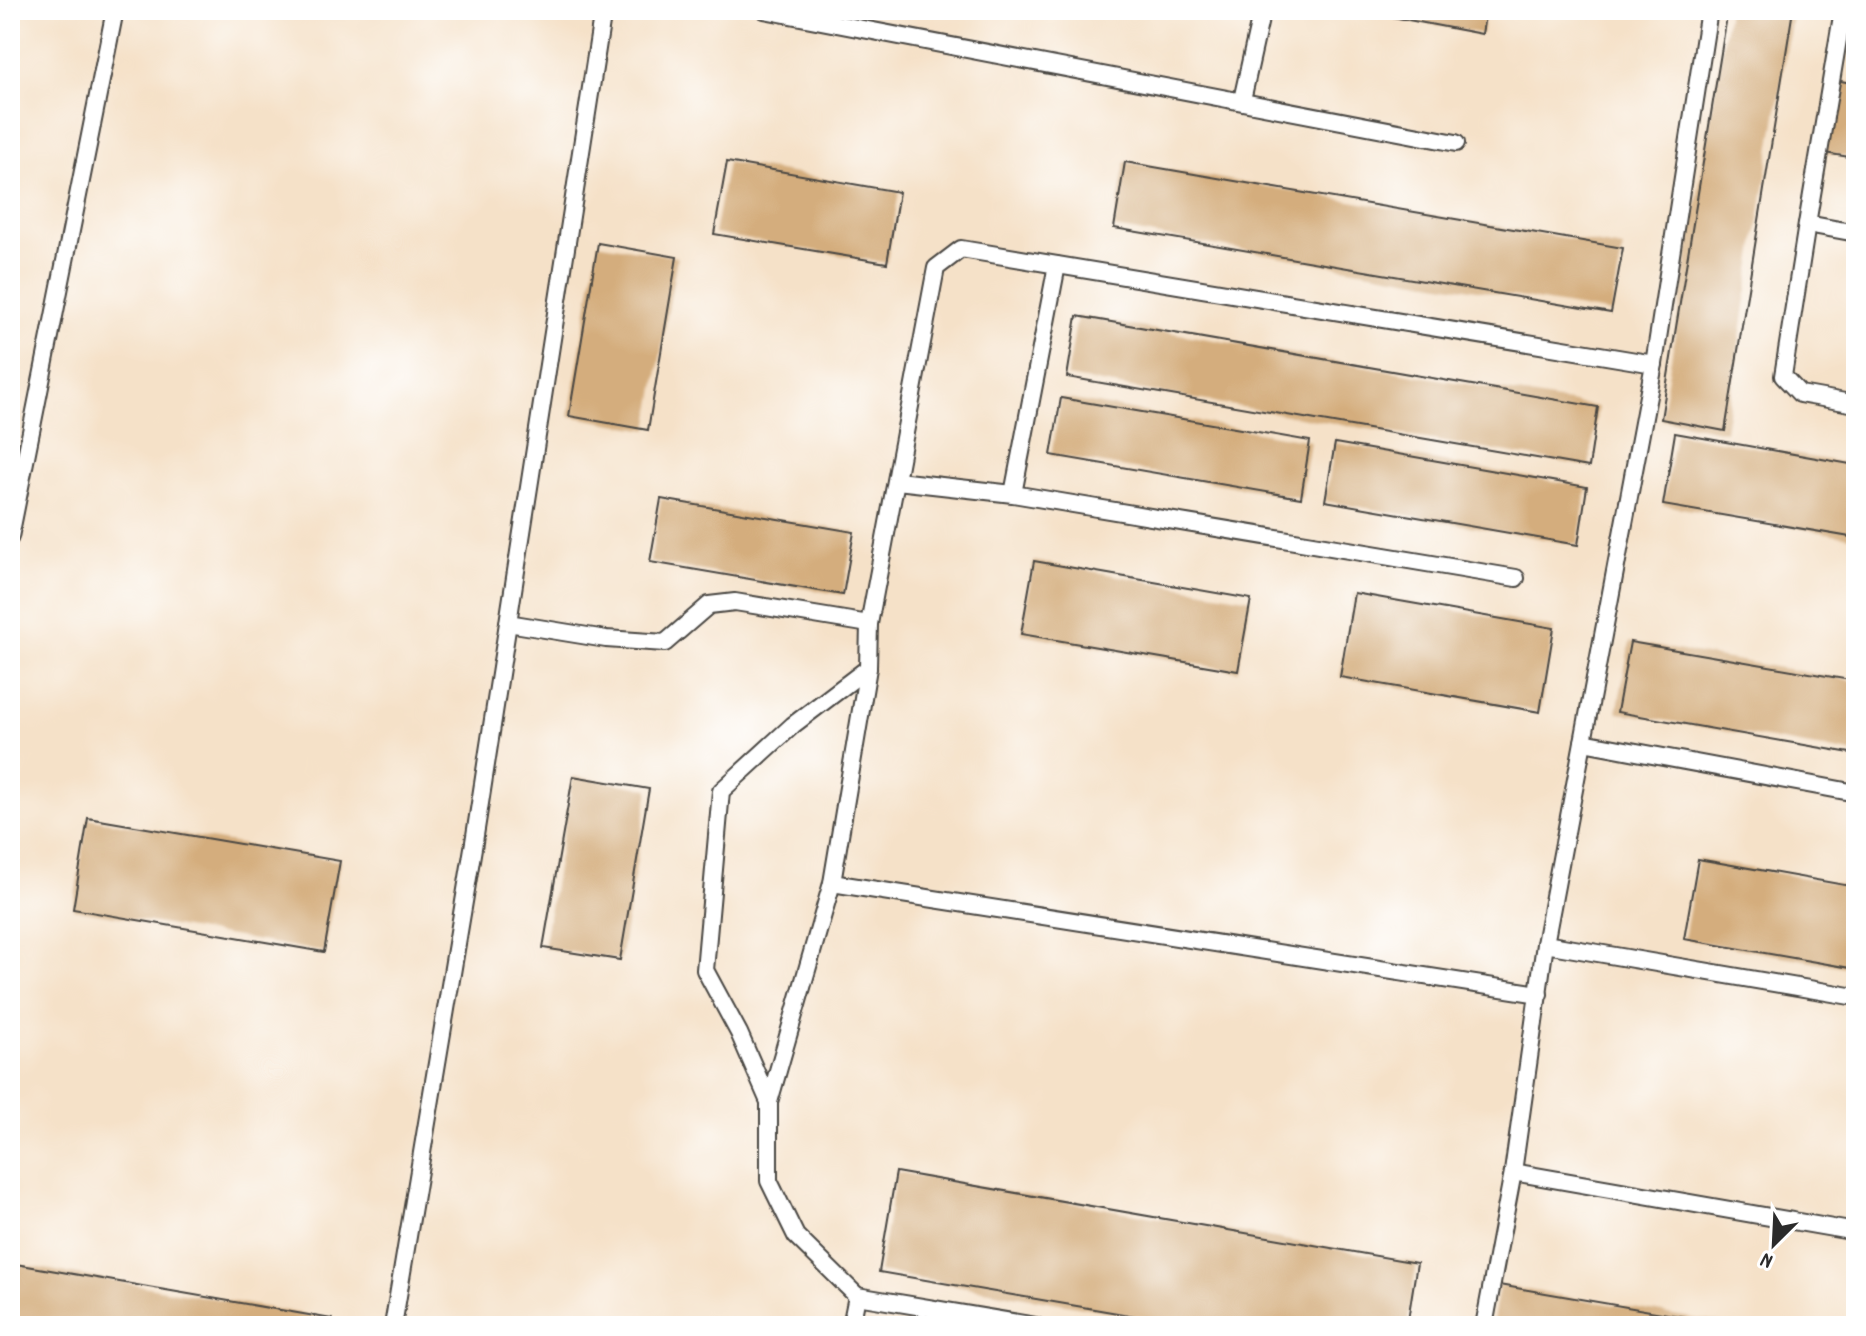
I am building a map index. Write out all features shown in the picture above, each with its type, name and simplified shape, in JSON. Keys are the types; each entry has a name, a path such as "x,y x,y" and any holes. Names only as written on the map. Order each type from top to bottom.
{"lane":[{"path":"10,537 115,10"},
{"path":"393,1326 474,842 603,10"},
{"path":"764,10 1456,143"},
{"path":"1242,100 1262,10"},
{"path":"1484,1326 1513,1172 1545,944 1654,364 1709,10"},
{"path":"1843,10 1783,376 1800,394 1856,404"},
{"path":"1807,224 1856,233"},
{"path":"1036,1326 857,1296 796,1236 769,1181 769,1102 832,883 868,668 869,624 936,268 961,249 1654,364"},
{"path":"1013,494 1057,265"},
{"path":"897,481 1013,494 1516,578"},
{"path":"508,623 606,639 665,643 709,605 735,602 869,624"},
{"path":"769,1102 739,1033 705,970 721,791 793,725 868,668"},
{"path":"1583,742 1856,793"},
{"path":"832,883 1539,994"},
{"path":"1545,944 1856,997"},
{"path":"1513,1172 1856,1232"},
{"path":"851,1326 857,1296"}],"building":[{"path":"1356,10 1486,10 1482,34"},
{"path":"1728,10 1793,10 1725,431 1661,419"},
{"path":"1836,80 1856,84 1856,158 1824,153"},
{"path":"727,162 899,192 887,263 714,234"},
{"path":"1125,162 1623,248 1611,313 1114,228"},
{"path":"598,243 677,257 648,430 569,416"},
{"path":"1077,316 1598,407 1589,467 1067,377"},
{"path":"1061,398 1310,441 1301,498 1051,455"},
{"path":"1675,433 1856,465 1856,538 1663,505"},
{"path":"1335,443 1587,487 1578,545 1325,501"},
{"path":"661,499 854,532 843,595 650,562"},
{"path":"1034,561 1251,599 1238,671 1021,634"},
{"path":"1354,593 1554,628 1540,712 1340,677"},
{"path":"1630,642 1856,681 1856,754 1617,712"},
{"path":"573,776 649,789 620,960 543,948"},
{"path":"88,818 340,861 324,952 73,909"},
{"path":"1698,859 1856,887 1856,969 1684,939"},
{"path":"896,1172 1417,1263 1407,1326 1193,1326 879,1272"},
{"path":"10,1263 332,1319 331,1326 10,1326"},
{"path":"1499,1285 1726,1324 1726,1326 1492,1326"}]}
